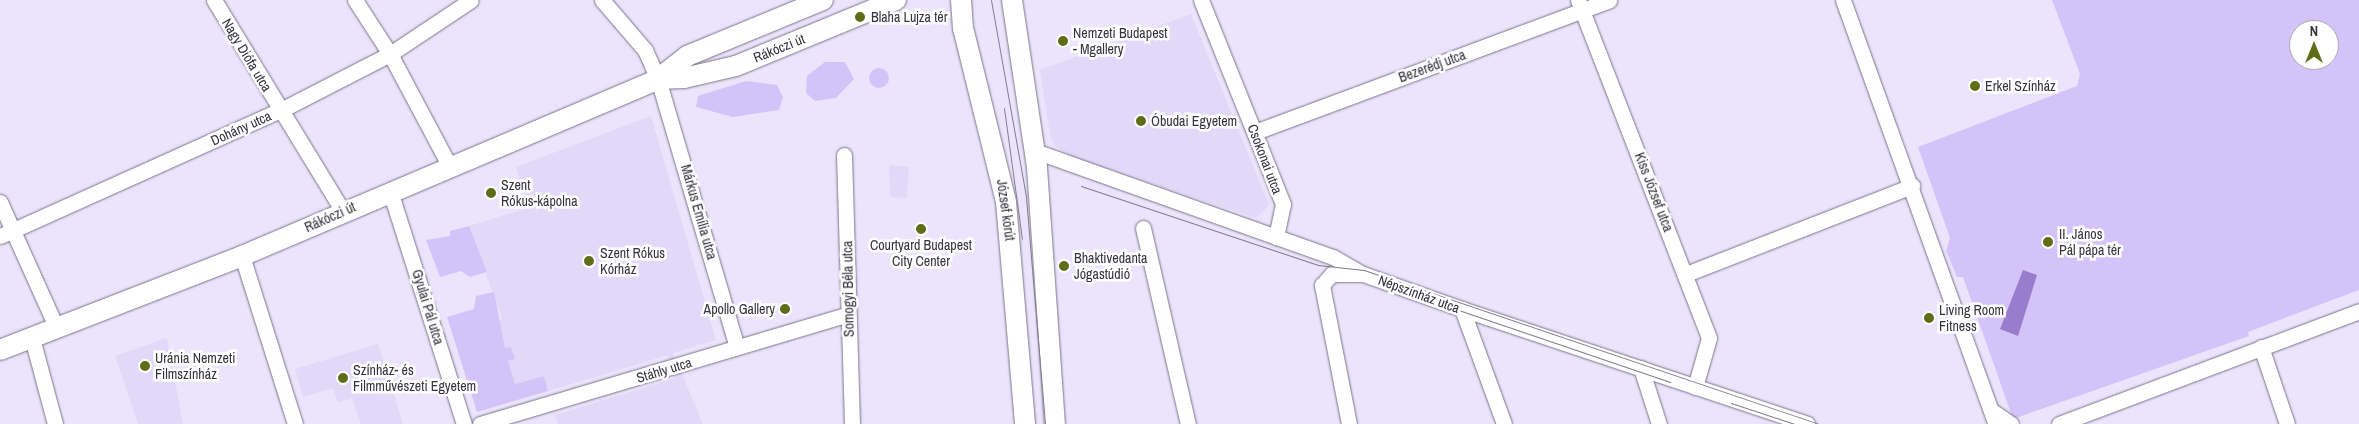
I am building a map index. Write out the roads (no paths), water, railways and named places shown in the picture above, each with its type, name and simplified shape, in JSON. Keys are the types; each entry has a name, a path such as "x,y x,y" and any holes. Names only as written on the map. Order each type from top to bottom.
{"main road":[{"name":"Rákóczi út","path":"0,350 242,256 449,165 658,79 687,56 823,0"},
{"name":"Rákóczi út","path":"658,79 684,78 736,66 896,0"},
{"name":"József körút","path":"961,0 963,28 1006,202 1026,424"},
{"path":"1012,0 1035,151 1055,424"}],"street":[{"name":"Nagy Diófa utca","path":"214,0 343,211"},
{"path":"355,0 390,54 449,165"},
{"name":"Dohány utca","path":"6,233 281,110 390,54 471,0"},
{"name":"Márkus Emília utca","path":"602,0 645,50 658,79 737,347"},
{"name":"Csokonai utca","path":"1201,0 1282,204 1276,237"},
{"name":"Bezerédj utca","path":"1255,132 1580,5 1609,0"},
{"path":"1843,0 1912,186 1994,418 2011,424"},
{"name":"Kiss József utca","path":"1580,5 1686,274 1709,338 1695,386"},
{"name":"Népszínház utca","path":"1035,151 1333,257 1363,274 1462,310 1695,386 1769,417 1807,424"},
{"name":"Somogyi Béla utca","path":"844,155 852,424"},
{"path":"1686,274 1912,186"},
{"name":"Gyulai Pál utca","path":"390,191 407,237 464,424"},
{"path":"0,202 6,233 57,329"},
{"path":"1143,228 1188,424"},
{"path":"242,256 295,424"},
{"path":"1349,424 1322,285 1332,274 1363,274"},
{"path":"1462,310 1504,424"},
{"path":"2059,424 2359,311"},
{"name":"Stáhly utca","path":"480,424 848,314"},
{"path":"32,338 55,424"},
{"path":"2261,347 2287,424"},
{"path":"1641,368 1660,424"}],"tram line":[{"path":"991,0 1026,197 1045,424"},
{"path":"1004,108 1022,239"},
{"path":"1081,186 1318,265 1364,270 1819,424"},
{"path":"1388,286 1670,382"},
{"path":"1731,403 1795,424"}],"place":[{"name":"Blaha Lujza tér","path":"860,17"},
{"name":"Nemzeti Budapest - Mgallery","path":"1063,41"},
{"name":"Erkel Színház","path":"1975,86"},
{"name":"Óbudai Egyetem","path":"1141,121"},
{"name":"Szent Rókus-kápolna","path":"491,193"},
{"name":"Courtyard Budapest City Center","path":"921,229"},
{"name":"II. János Pál pápa tér","path":"2048,242"},
{"name":"Szent Rókus Kórház","path":"589,261"},
{"name":"Bhaktivedanta Jógastúdió","path":"1064,266"},
{"name":"Apollo Gallery","path":"785,309"},
{"name":"Living Room Fitness","path":"1929,318"},
{"name":"Uránia Nemzeti Filmszínház","path":"145,366"},
{"name":"Színház- és Filmművészeti Egyetem","path":"343,378"}]}
